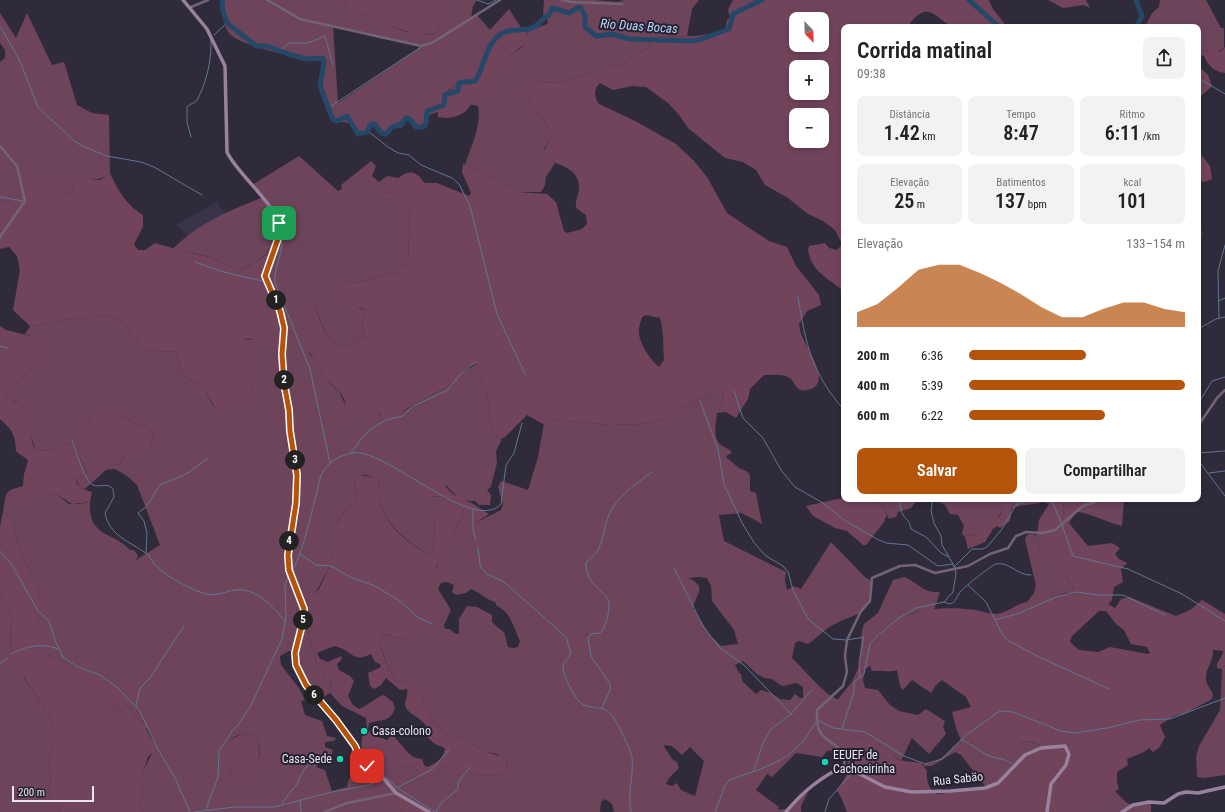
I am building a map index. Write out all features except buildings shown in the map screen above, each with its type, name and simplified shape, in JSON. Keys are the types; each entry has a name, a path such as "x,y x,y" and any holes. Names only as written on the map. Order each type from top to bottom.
{"street":[{"path":"183,0 191,7 207,29 225,66 227,152 231,162 275,213 280,233 265,276 280,311 284,328 282,354 284,383 297,475 296,503 288,555 289,570 304,609 303,621 295,653 296,665 306,685 336,720 355,746 361,761 378,772 396,793 429,812"},
{"path":"191,7 208,0"},
{"path":"268,0 300,19 421,46 432,43 500,0"},
{"path":"562,0 572,2 622,4"},
{"path":"0,146 18,166 26,201 0,237"},
{"path":"1201,422 1217,398 1225,390"},
{"path":"780,812 786,812 811,786 826,775 844,766 845,756 842,750 830,743 820,733 816,717 817,710 843,686 847,672 845,656 847,640 862,611 870,601 872,578 900,566 915,565 935,573 968,566 990,554 1008,548 1016,536 1026,532 1042,533 1055,530 1084,506 1095,502"},
{"name":"Rua Sabäo","path":"844,766 885,787 912,792 985,788 998,782 1025,755 1041,748 1065,746 1069,754 1066,765 1051,784 1047,812"},
{"path":"1122,812 1133,805 1149,802 1164,803 1178,794 1186,792 1198,793 1225,787"},
{"path":"325,812 346,803 396,793"}],"shaded area":[{"path":"220,0 343,0 350,10 405,31 428,34 436,33 442,20 433,0 477,0 473,6 471,18 477,15 490,30 509,9 522,29 503,35 493,41 474,71 446,93 439,104 438,112 430,114 421,129 415,128 408,120 401,128 394,127 386,136 380,133 374,124 366,134 358,135 355,128 350,123 335,123 333,121 334,117 319,76 324,66 321,61 272,51 245,43 235,38 229,33 225,25","holes":["333,26 379,38 422,46 338,103"]},
{"path":"343,0 433,0 445,15 436,33 417,35 385,24 375,18 350,10"},
{"path":"544,0 594,0 618,2 624,0 699,0 692,9 687,36 656,37 648,48 622,64 559,83 537,82 528,97 551,131 552,135 544,149 551,161 555,163 546,177 545,185 541,192 518,192 500,183 485,172 465,165 475,136 479,113 478,106 470,104 507,58 522,47 528,37 527,32 547,24 548,20 543,15"},
{"path":"733,0 754,0 730,17 728,10"},
{"path":"754,0 989,0 993,9 1005,24 948,24 936,15 926,12 921,13 913,19 910,24 841,24 841,242 835,230 823,221 808,214 788,198 765,185 756,170 743,162 725,158 688,128 680,116 668,103 646,87 632,86 613,90 600,83 596,88 595,96 599,104 635,121 676,144 694,161 707,177 727,213 769,241 787,247 796,266 819,295 821,305 807,311 799,324 801,335 816,364 819,378 817,384 813,388 801,390 797,388 788,377 764,375 750,389 748,399 736,418 726,412 721,405 724,395 713,391 661,420 641,424 613,425 555,420 543,424 527,415 505,437 499,440 490,423 487,392 477,364 464,370 459,376 457,383 448,386 392,417 383,416 377,410 368,410 358,412 349,419 341,420 339,417 345,407 344,399 324,376 307,348 303,337 304,324 310,304 314,304 326,333 330,340 336,344 343,346 353,343 364,336 362,324 366,310 353,305 341,294 339,282 342,279 353,283 397,272 408,262 410,209 406,201 398,198 391,200 384,199 386,193 393,184 406,173 411,173 416,174 425,183 437,183 469,196 471,193 462,172 463,164 485,172 500,183 518,192 547,194 556,202 564,231 567,233 582,229 587,224 586,215 576,208 579,182 573,172 568,168 545,158 544,154 551,131 528,97 525,88 537,82 559,83 622,64 648,48 656,37 695,36 725,32 727,20 736,11","holes":["646,315 660,318 663,334 664,360 659,367 643,347 639,326 642,317"]},
{"path":"1048,0 1086,0 1090,8 1084,5 1063,8"},
{"path":"1160,0 1206,0 1221,28 1224,28 1224,48 1215,53 1201,49 1201,24 1146,24 1152,13 1159,7"},
{"path":"0,13 16,38 27,13 52,65 64,62 77,105 92,113 109,115 110,173 106,176 93,180 74,179 73,193 64,195 57,190 32,183 32,189 7,203 0,201 0,62 5,58 5,50 0,43"},
{"path":"525,28 528,37 527,42 507,58 466,111 452,117 438,117 438,101 443,95 467,78 496,39 506,32"},
{"path":"1225,47 1225,73 1215,70 1209,65 1204,56 1201,56 1201,49 1216,52"},
{"path":"1201,68 1208,75 1212,86 1201,96"},
{"path":"1201,155 1210,166 1212,179 1204,182 1201,180"},
{"path":"299,156 338,191 342,189 341,185 371,161 376,166 372,176 379,182 387,176 400,178 385,194 385,199 391,200 398,197 406,201 410,209 408,262 397,272 364,281 353,283 342,279 359,308 366,310 362,324 364,336 353,343 344,346 336,345 326,333 314,304 310,304 309,353 319,364 326,379 339,392 345,404 345,407 339,417 368,409 377,410 380,415 404,411 448,386 453,385 462,372 477,364 487,392 490,423 499,440 502,439 496,451 497,463 491,487 487,490 491,495 490,505 479,505 475,501 462,499 455,495 446,485 432,497 438,496 452,500 435,521 433,556 406,539 391,524 381,505 378,494 378,479 365,475 354,476 357,497 355,503 345,510 338,522 338,543 330,560 330,566 315,594 316,606 305,620 317,664 326,679 330,679 332,687 344,698 348,696 353,705 356,707 354,712 342,706 330,693 320,699 303,677 298,666 295,652 289,651 280,656 281,665 299,688 305,700 301,701 305,715 322,721 327,736 336,738 334,741 325,742 325,747 333,750 331,755 322,760 316,767 325,770 332,791 347,787 349,778 356,776 359,756 358,751 368,764 390,768 399,772 404,763 409,763 420,773 413,777 418,780 433,775 434,771 448,767 451,772 474,772 485,776 506,773 508,770 507,764 497,754 486,752 446,733 433,723 431,715 423,706 422,696 411,685 395,681 382,652 379,633 402,639 434,620 443,622 432,592 433,578 464,509 470,512 477,522 501,510 503,504 498,487 501,481 528,490 538,457 544,423 555,420 613,425 641,424 661,420 713,391 724,394 721,405 726,412 717,413 715,430 716,438 721,445 732,453 726,456 727,458 739,468 748,472 750,476 750,491 756,493 762,524 742,513 719,515 724,541 786,572 785,581 787,590 794,586 801,589 831,542 865,577 871,581 869,601 867,607 863,611 823,631 808,644 799,641 795,643 792,658 821,688 838,699 852,682 859,666 862,630 864,624 878,613 893,580 904,577 929,591 940,592 934,610 911,614 890,626 879,635 873,644 870,666 865,669 863,680 865,688 878,690 890,705 899,711 918,715 926,709 945,721 943,727 946,734 929,754 912,738 901,761 884,750 880,745 856,737 851,742 847,753 838,750 827,751 822,757 796,753 772,777 767,774 756,790 779,807 778,810 785,809 808,792 801,806 801,812 614,812 612,804 605,799 601,802 600,812 431,812 404,797 396,806 403,812 142,812 139,800 143,796 141,777 153,750 153,739 144,722 140,721 126,706 120,711 115,709 114,706 119,699 125,696 108,679 98,673 52,656 40,645 38,639 37,619 39,614 38,586 34,582 18,546 14,525 3,511 6,494 24,499 33,499 56,494 69,504 90,502 90,514 97,528 130,550 134,550 138,556 136,560 160,545 137,485 127,476 115,469 106,470 85,489 80,488 76,479 87,473 74,445 68,444 56,449 48,450 35,449 31,436 30,425 17,402 4,394 37,362 31,336 25,334 30,326 74,318 108,316 123,323 138,343 145,348 176,352 182,374 205,390 214,407 253,394 243,338 249,340 254,338 282,318 268,286 265,284 268,270 276,252 275,214 275,233 270,249 262,258 240,271 210,257 173,249 192,232 216,218 265,197 252,185","holes":["103,411 125,417 137,425 149,427 153,436 150,451 139,451 121,459 120,464 109,466 88,447 86,442 86,429 89,420","688,578 707,578 711,586 712,601 734,630 738,644 721,646 709,634 693,608 699,591 698,584","447,582 454,585 452,592 456,595 466,593 471,589 495,602 497,606 506,612 512,621 520,641 518,647 508,647 503,632 492,622 492,615 477,607 467,606 459,619 459,634 454,633 450,629 445,629 444,625 451,610 438,589 441,583","743,661 757,674 764,678 772,679 782,686 797,683 803,687 803,698 800,698 795,694 790,700 780,699 771,693 761,690 756,694 742,681 741,674 735,665","242,734 255,736 258,744 260,751 258,763 250,774 239,783 225,762 223,749 226,743 232,738","663,745 672,746 682,755 690,747 704,761 695,796 681,790 677,783 672,786 666,784 669,778 679,768 677,762 673,760"]},
{"path":"110,173 123,197 132,207 143,215 143,227 134,244 138,250 145,250 155,243 210,257 240,271 252,265 270,249 275,212 279,232 265,284 280,312 284,326 259,338 244,338 253,394 247,407 216,409 205,390 182,374 176,352 145,348 138,343 123,323 115,318 108,316 86,317 30,326 13,310 20,270 17,256 9,247 0,249 0,201 7,203 32,189 32,183 48,180 64,195 73,193 74,179 100,180"},
{"path":"217,202 226,215 188,236 176,225"},
{"path":"825,243 829,248 837,250 841,245 841,290 817,269 810,258 808,250 809,246"},
{"path":"0,326 6,330 31,336 40,350 37,362 4,394 17,403 27,414 30,424 32,443 35,449 48,450 56,449 68,444 74,445 87,473 76,479 79,487 92,492 90,502 72,504 56,494 33,499 24,499 6,494 10,490 23,486 24,474 28,461 16,451 12,433 0,419"},
{"path":"103,410 125,417 137,425 149,427 153,436 150,451 139,452 127,456 121,459 120,464 109,466 105,470 97,465 91,458 87,449 85,430 88,422 94,415"},
{"path":"357,475 378,478 378,494 381,505 391,524 405,539 433,556 435,521 452,500 438,496 424,497 419,489 419,483 434,480 441,482 454,495 464,497 466,501 489,514 477,522 470,512 464,509 452,539 441,561 437,565 433,579 432,591 443,622 434,620 429,627 402,639 380,633 380,639 384,658 395,681 411,685 422,696 423,706 431,715 433,723 446,733 486,752 503,757 509,770 506,773 485,776 474,772 451,772 447,767 435,771 433,775 418,780 413,777 419,772 409,763 404,763 399,772 390,769 376,770 367,764 358,751 361,750 362,737 367,732 366,718 354,712 356,707 359,709 366,706 384,695 393,702 395,708 391,716 385,720 369,723 368,729 372,735 387,740 392,735 409,754 422,759 424,765 427,767 439,760 443,755 445,748 435,744 428,738 425,725 406,708 405,703 407,689 400,690 386,678 381,685 374,689 370,686 368,673 381,667 380,664 375,662 371,654 365,657 356,657 345,650 334,646 317,653 320,659 328,662 341,656 342,659 337,664 339,670 350,676 354,681 348,696 344,698 334,692 330,679 326,679 317,664 305,619 316,606 312,598 319,589 330,566 330,560 338,543 338,523 345,510 355,503 357,496 354,476"},
{"path":"841,498 841,502 877,502 884,508 887,516 866,545 863,545 847,531 835,528 813,516 806,506"},
{"path":"877,502 916,502 911,508 898,512 896,517 889,519 884,508"},
{"path":"939,502 1043,502 1012,509 1001,508 1002,511 995,522 979,527 975,536 968,535 965,537 962,534 964,526 958,515 950,514 945,505"},
{"path":"1050,502 1063,502 1064,522 1069,523 1088,546 1112,543 1120,548 1115,554 1119,559 1127,563 1121,569 1123,582 1114,587 1112,600 1108,604 1115,608 1121,599 1129,597 1176,616 1190,610 1202,600 1225,614 1225,665 1222,669 1217,668 1217,664 1223,651 1213,650 1206,675 1207,683 1213,694 1212,699 1186,713 1174,716 1160,725 1165,737 1159,748 1153,752 1149,748 1144,752 1127,759 1128,765 1117,772 1117,783 1119,789 1086,808 1086,812 847,812 837,791 846,776 848,767 847,753 851,742 850,736 876,742 898,760 921,763 927,771 927,781 930,787 937,794 991,787 1012,772 1028,754 1044,748 1034,742 1023,742 1004,759 1001,751 985,751 980,749 978,741 957,731 952,712 971,707 966,697 942,680 936,685 931,693 912,680 903,690 900,686 897,670 872,671 870,666 870,652 873,643 879,635 888,626 911,614 949,608 975,610 996,614 1027,602 1058,595 1077,593 1063,571 1040,551 1037,535 1039,520","holes":["1099,611 1106,611 1116,624 1124,630 1131,644 1147,647 1150,653 1148,654 1110,647 1098,652 1079,650 1070,642 1072,636"]},
{"path":"1063,502 1124,502 1122,526 1081,512 1076,512 1069,523 1064,522"},
{"path":"1007,505 1012,505 1010,521 1000,528 997,526 993,529 985,542 968,549 965,537 968,535 975,536 979,524 995,522 996,517 1000,516 1002,511 1001,508"},
{"path":"3,511 14,525 18,546 34,582 38,586 38,596 42,611 37,619 40,632 38,637 41,646 47,653 55,658 96,672 107,678 127,698 123,700 119,699 114,706 115,709 120,711 126,706 140,721 147,724 146,729 154,743 154,751 148,757 141,777 143,796 139,800 142,812 60,812 52,800 49,791 51,769 48,767 53,746 52,723 44,707 11,658 12,617 8,605 0,594 0,527"},
{"path":"1030,534 1037,535 1040,551 1063,571 1077,593 1067,593 1027,602 1034,593 1036,586 1025,539 1026,536"},
{"path":"0,594 8,605 12,617 11,652 24,678 44,707 52,723 53,746 48,767 51,769 49,791 52,800 60,812 0,812"},
{"path":"1225,665 1225,775 1204,778 1197,777 1196,757 1199,746 1220,710 1222,669"},
{"path":"957,731 978,740 985,751 1001,751 1004,759 1017,746 1023,743 1030,742 1038,744 1044,748 1008,774 986,787 961,755 955,752 932,766 923,766 925,763 931,763 940,759 961,740"},
{"path":"242,734 255,736 258,743 259,757 258,764 251,776 246,781 239,784 225,762 218,756 225,742"},
{"path":"1115,791 1131,805 1151,804 1151,812 1086,812 1086,808"},
{"path":"401,797 404,797 431,812 403,812 395,805 394,802"}],"waterway":[{"name":"Rio Duas Bocas","path":"222,0 223,11 227,23 256,46 267,46 306,59 323,58 324,63 320,86 333,120 337,121 347,116 358,134 367,132 370,125 375,124 381,133 386,134 392,127 402,124 406,118 410,119 416,127 423,127 426,123 427,111 444,105 445,95 458,91 459,83 475,81 490,47 499,36 508,31 535,27 549,15 552,8 569,13 579,7 581,8 585,16 585,27 596,36 612,34 629,39 692,41 729,29 733,14 762,0"},
{"path":"477,0 488,4 496,0"},
{"name":"Rio Duas Bocas","path":"969,0 996,24"},
{"name":"Rio Duas Bocas","path":"1136,0 1142,16 1138,24"},
{"path":"214,35 227,23"},
{"path":"0,26 19,59 38,107 73,140 82,146 107,156 141,162 154,167 202,195"},
{"path":"280,51 289,43 308,43 325,36 333,65"},
{"path":"191,137 187,122 187,107 196,101 206,79 211,40"},
{"path":"328,108 421,47"},
{"path":"1201,80 1225,94"},
{"path":"368,131 398,153 409,155 421,165 452,178 459,184 470,206 497,314 525,374"},
{"path":"0,197 23,201"},
{"path":"282,241 281,252 275,274 275,283 310,369 330,463"},
{"path":"1219,318 1218,271 1225,245"},
{"path":"195,262 224,272 266,282"},
{"path":"798,297 807,344 817,370 824,383 841,406"},
{"path":"1219,301 1225,298"},
{"path":"1201,327 1216,319 1225,317"},
{"path":"0,346 7,348"},
{"path":"351,453 364,435 374,427 386,420 403,416 413,406 448,390 458,377 476,361"},
{"path":"1201,399 1212,381 1225,377"},
{"path":"734,391 743,418 763,438 781,470 795,487 823,503 844,520 877,539 886,543 908,545 938,566 953,564"},
{"path":"700,401 718,449 724,484 742,523 755,544 766,556 783,566 788,572 793,590 808,619 833,639 847,640 864,637 859,663 860,678"},
{"path":"292,572 303,544 321,476 326,467 336,459 352,453 366,454 385,462 450,500 470,508 488,510 501,504 506,465 514,453 522,423"},
{"path":"72,440 86,478 93,485 106,485 113,489 114,497 105,513 107,521 116,533 147,554 154,564 184,585 197,591 212,595 236,590 251,592 276,610 285,621"},
{"path":"1201,453 1225,451"},
{"path":"146,553 147,533 144,521 138,513 146,507 160,485 188,473 208,458"},
{"path":"1201,464 1225,496"},
{"path":"1209,473 1225,471"},
{"path":"602,708 610,690 610,684 591,656 588,638 591,634 600,633 603,630 609,603 605,595 589,578 586,563 598,550 608,517 613,507 626,492 652,472"},
{"path":"900,502 901,510 911,529 926,537 941,553 949,557"},
{"path":"842,729 854,692 854,682 864,674 870,644 878,635 899,618 916,608 944,602 953,592 956,573 953,564 942,545 941,536 934,523 931,511 932,502"},
{"path":"954,567 972,549 983,549 987,547 1002,529 1016,505 1023,502"},
{"path":"1052,502 1061,522"},
{"path":"473,509 473,530 476,540"},
{"path":"1062,525 1073,556 1128,569 1182,594 1225,621"},
{"path":"478,548 482,569 487,574 504,582 566,637 571,653 565,661 563,670 570,688 577,699 584,705 608,711 616,721 632,757 630,798 631,812"},
{"path":"0,551 12,565 38,611 49,621 55,640 63,657 76,666 100,675 117,687 140,711 156,746 175,778 190,812"},
{"path":"300,554 316,565 331,566 350,577 375,586 400,601 417,617 432,624"},
{"path":"944,602 950,604 952,603 964,588 996,564 1009,566 1026,575 1031,575"},
{"path":"674,568 703,626 719,647 744,665 791,714"},
{"path":"206,809 218,777 219,751 250,707 282,639 286,616 285,584 290,574"},
{"path":"968,585 986,602 1002,634 1007,640 1037,656 1109,689"},
{"path":"995,620 1020,613 1056,597 1076,592 1098,595 1123,595 1165,615"},
{"path":"136,706 140,688 150,678 184,626"},
{"path":"10,654 33,646 45,646 58,649"},
{"path":"0,663 8,658"},
{"path":"753,772 764,741 771,729 791,714 812,690"},
{"path":"818,720 833,728 865,732 904,756 925,764 942,759 966,735 1000,711 1013,712 1061,731 1074,733 1107,728 1139,720 1170,719 1225,698"},
{"path":"715,812 725,786 729,780 779,761 799,746 816,722"},
{"path":"961,739 987,755 1003,759 1011,763"},
{"path":"398,787 431,770 449,750"},
{"path":"282,803 297,784 304,769 314,761"},
{"path":"436,812 441,803 458,789 458,782 470,767"},
{"path":"825,812 829,799 852,773"},
{"path":"386,778 399,789 435,812"},
{"path":"194,812 235,807 274,807 332,792 369,785 383,779"},
{"path":"300,800 301,812"}],"place":[{"name":"Casa-colono","path":"364,731"},
{"name":"Casa-Sede","path":"340,759"},
{"name":"EEUEF de Cachoeirinha","path":"825,762"}],"route":[{"path":"279,223 280,233 265,276 268,285 275,296 284,328 282,354 284,383 297,475 296,503 292,521 288,555 289,570 304,609 303,621 295,653 296,665 306,685 336,720 355,746 361,761 367,766"}]}
